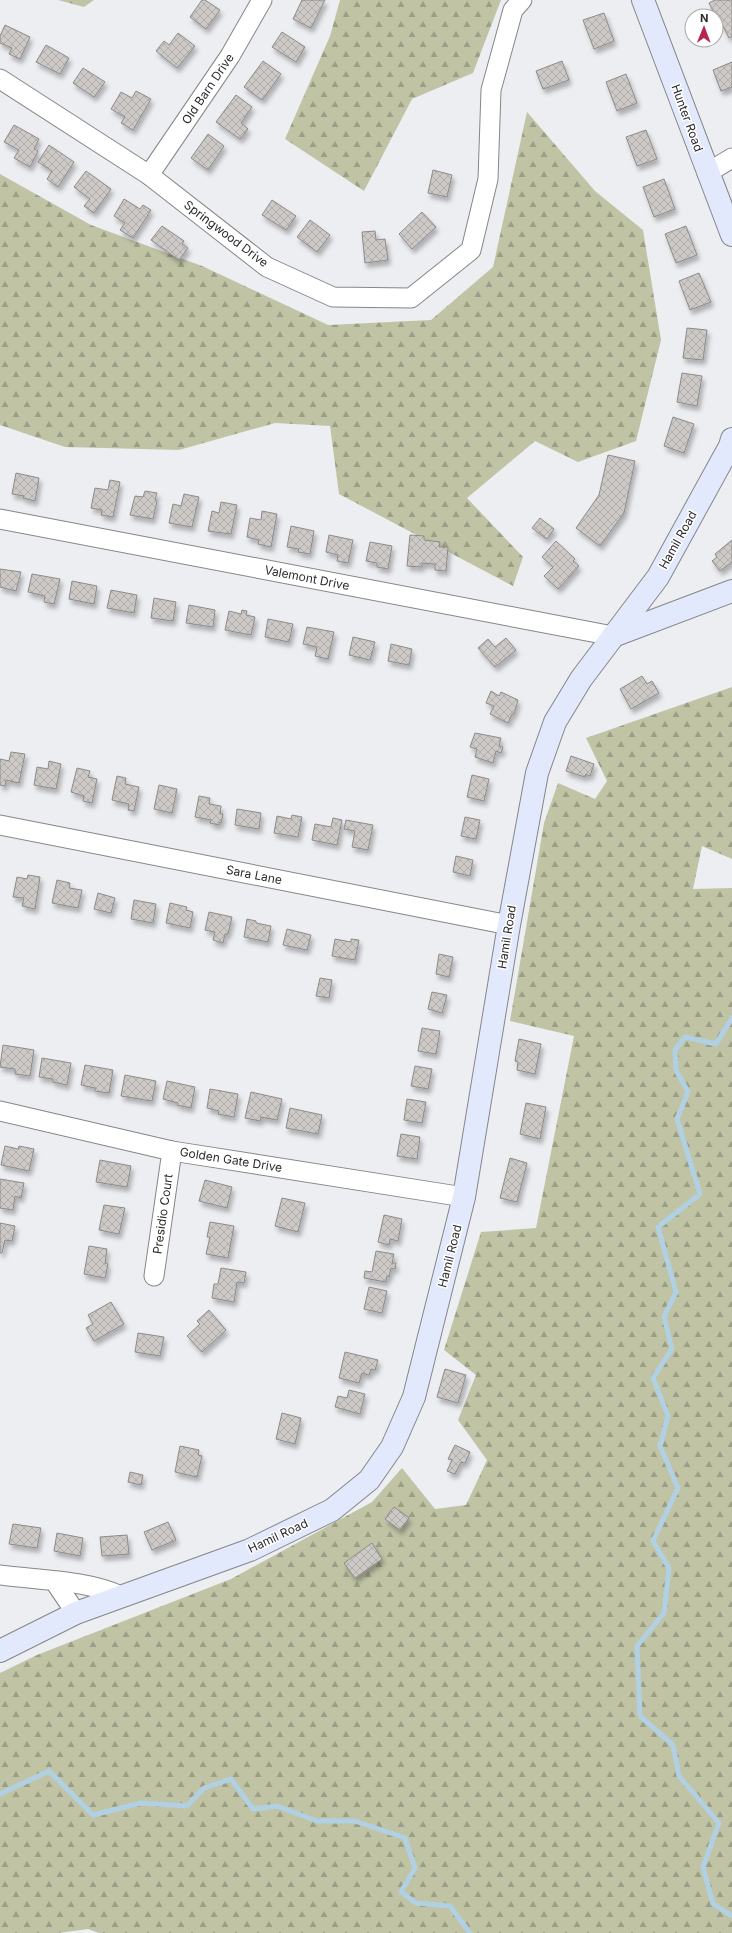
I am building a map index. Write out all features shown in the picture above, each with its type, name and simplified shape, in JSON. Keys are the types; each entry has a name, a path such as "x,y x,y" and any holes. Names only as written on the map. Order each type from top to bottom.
{"street":[{"name":"Old Barn Drive","path":"149,175 230,56 262,0"},
{"name":"Springwood Drive","path":"0,79 149,175 267,267 333,297 411,298 471,250 488,179 491,90 513,10 522,0"},
{"name":"Hunter Road","path":"643,0 707,173 732,235"},
{"path":"707,173 732,158"},
{"name":"Hamil Road","path":"0,1651 76,1613 250,1550 332,1510 369,1480 392,1447 414,1397 464,1197 508,925 537,772 555,722 581,679 658,577 730,446 732,439"},
{"name":"Valemont Drive","path":"0,519 614,636"},
{"path":"614,636 732,590"},
{"name":"Sara Lane","path":"0,825 508,925"},
{"name":"Golden Gate Drive","path":"0,1111 172,1151 464,1197"},
{"name":"Presidio Court","path":"154,1276 172,1151"},
{"path":"0,1575 107,1589 121,1596"},
{"path":"55,1582 76,1613"}],"green space":[{"path":"58,0 94,0 84,7"},
{"path":"340,0 501,0 473,73 412,99 364,191 285,139 330,36"},
{"path":"527,112 595,191 643,230 661,340 636,441 578,462 535,441 467,498 523,557 513,586 339,494 330,426 275,423 179,450 65,447 0,425 0,174 91,225 202,266 328,325 431,320 493,267"},
{"path":"732,687 732,859 702,846 693,889 732,888 732,1933 99,1933 88,1929 59,1933 0,1933 0,1673 37,1655 231,1579 372,1502 402,1468 435,1509 466,1505 487,1460 458,1420 476,1375 444,1350 481,1232 536,1228 574,1036 510,1021 544,823 558,783 595,799 607,781 586,738"}],"building":[{"path":"202,0 205,0 220,10 206,29 190,17"},
{"path":"302,0 325,0 311,28 293,19"},
{"path":"715,0 732,0 732,36 729,38 724,28 724,8 712,8 709,3"},
{"path":"604,13 614,41 594,49 583,20"},
{"path":"5,25 30,37 20,59 9,54 12,48 0,43 0,36"},
{"path":"282,32 305,47 296,62 272,47"},
{"path":"178,33 195,46 177,68 156,51 164,41 169,45"},
{"path":"46,45 69,58 60,74 36,62"},
{"path":"263,61 281,74 262,100 244,87"},
{"path":"562,61 569,80 543,89 536,71"},
{"path":"732,62 732,87 721,91 713,70"},
{"path":"83,68 105,82 94,97 73,83"},
{"path":"626,74 637,103 617,111 606,82"},
{"path":"136,91 151,99 133,130 121,123 125,117 111,109 121,92 132,98"},
{"path":"236,95 252,107 241,123 248,129 240,139 216,122"},
{"path":"14,125 39,139 34,149 38,151 30,167 14,158 19,150 4,142"},
{"path":"646,130 657,159 637,166 626,137"},
{"path":"208,134 224,146 208,170 191,158"},
{"path":"49,145 74,162 58,187 47,179 52,171 38,162"},
{"path":"433,170 452,175 447,197 428,193"},
{"path":"86,171 111,189 94,213 84,206 90,199 74,187"},
{"path":"664,179 675,209 654,217 643,187"},
{"path":"124,199 140,209 143,205 151,210 133,238 120,230 125,223 114,216"},
{"path":"272,200 296,216 286,230 262,215"},
{"path":"422,212 436,227 412,249 399,234"},
{"path":"310,220 330,235 317,252 297,237"},
{"path":"162,226 184,241 182,244 188,248 179,260 151,240"},
{"path":"686,226 697,255 676,263 665,234"},
{"path":"375,231 376,240 385,239 388,260 365,263 362,232"},
{"path":"699,273 711,302 690,310 679,281"},
{"path":"687,328 707,330 703,360 683,358"},
{"path":"682,373 702,376 697,406 677,402"},
{"path":"673,417 694,424 684,453 664,446"},
{"path":"608,455 635,461 624,513 600,546 576,528 599,495"},
{"path":"16,473 39,478 35,501 23,498 24,496 12,494"},
{"path":"110,480 120,482 113,517 101,515 102,510 91,508 95,488 108,490"},
{"path":"145,491 157,493 155,500 157,501 153,519 130,515 135,496 143,497"},
{"path":"184,494 199,497 192,527 169,523 173,504 181,506"},
{"path":"221,502 237,505 231,534 208,531 212,511 219,513"},
{"path":"262,511 277,514 271,547 258,544 259,540 247,537 250,518 261,520"},
{"path":"540,518 554,529 547,539 532,528"},
{"path":"291,526 314,531 310,554 298,552 299,549 287,547"},
{"path":"329,535 353,540 348,563 337,561 338,555 326,552"},
{"path":"410,535 424,536 424,540 440,542 439,547 448,547 446,571 435,570 435,564 422,563 422,567 407,566"},
{"path":"732,540 732,562 720,571 712,561 717,557 715,554"},
{"path":"556,541 575,559 573,561 579,566 558,589 544,576 553,567 542,557"},
{"path":"370,542 392,546 388,569 377,567 377,563 366,561"},
{"path":"0,569 21,572 16,591 0,587"},
{"path":"32,574 60,579 54,604 44,602 45,596 28,592"},
{"path":"72,581 97,586 94,604 69,599"},
{"path":"111,590 137,595 134,613 107,608"},
{"path":"154,598 176,602 173,621 151,618"},
{"path":"189,605 215,610 213,627 186,623"},
{"path":"242,610 247,611 246,615 255,617 251,635 225,630 229,611 241,614"},
{"path":"268,619 293,624 289,642 265,637"},
{"path":"307,627 334,632 328,659 315,656 317,647 303,644"},
{"path":"353,637 375,642 370,660 349,655"},
{"path":"506,638 516,650 495,667 478,648 488,639 495,647"},
{"path":"391,644 412,649 409,665 388,661"},
{"path":"642,676 647,684 652,681 659,693 631,709 620,689"},
{"path":"491,691 499,696 501,692 518,700 514,714 512,714 508,723 490,714 494,706 486,703"},
{"path":"475,733 501,738 499,746 503,747 501,753 496,751 493,763 475,757 477,749 470,747"},
{"path":"11,752 25,754 19,783 6,780 5,786 0,785 0,759 9,761"},
{"path":"571,756 594,764 590,776 586,774 585,777 566,771"},
{"path":"49,761 61,764 56,789 34,785 37,767 48,769"},
{"path":"77,768 90,771 88,777 97,779 92,803 83,801 84,796 71,792"},
{"path":"472,775 489,779 484,801 467,797"},
{"path":"117,776 126,778 125,784 139,787 134,811 128,810 129,804 112,800"},
{"path":"159,785 177,789 172,813 154,809"},
{"path":"199,796 210,798 209,804 221,806 220,814 223,814 219,825 210,823 211,820 195,817"},
{"path":"237,809 261,813 259,829 235,825"},
{"path":"292,815 302,817 298,837 274,833 277,816 291,819"},
{"path":"465,817 480,820 476,839 461,836"},
{"path":"333,818 342,820 337,845 312,840 315,824 331,827"},
{"path":"346,820 373,825 368,850 352,847 355,831 344,829"},
{"path":"456,856 473,860 470,876 453,872"},
{"path":"28,875 40,877 35,909 22,906 24,898 13,897 17,877 27,879"},
{"path":"57,880 70,883 69,888 82,890 78,908 52,903"},
{"path":"98,893 115,898 111,913 94,909"},
{"path":"134,900 156,904 153,923 131,919"},
{"path":"170,903 187,907 186,910 193,912 190,928 166,923"},
{"path":"209,912 232,917 228,934 225,934 223,943 213,940 215,932 205,930"},
{"path":"247,919 256,921 256,923 271,926 268,942 244,937"},
{"path":"287,929 311,935 307,950 283,945"},
{"path":"335,939 351,942 351,939 359,940 355,960 332,956"},
{"path":"439,954 453,957 449,977 436,974"},
{"path":"320,978 332,980 329,998 316,996"},
{"path":"432,992 447,995 442,1013 428,1009"},
{"path":"422,1028 440,1031 436,1054 418,1051"},
{"path":"519,1039 541,1044 535,1074 517,1070 518,1062 515,1061"},
{"path":"3,1045 34,1050 30,1076 15,1074 15,1069 0,1067"},
{"path":"42,1058 71,1063 67,1085 53,1082 53,1079 39,1077"},
{"path":"85,1065 113,1070 109,1093 95,1091 95,1088 81,1085"},
{"path":"415,1066 432,1069 428,1089 411,1086"},
{"path":"125,1075 156,1081 152,1101 121,1096"},
{"path":"167,1081 195,1087 191,1108 177,1105 178,1103 163,1099"},
{"path":"210,1089 238,1094 234,1117 218,1114 219,1111 207,1108"},
{"path":"251,1092 282,1099 277,1120 261,1117 260,1121 245,1118"},
{"path":"407,1099 426,1102 422,1123 404,1120"},
{"path":"526,1103 546,1107 540,1139 520,1134"},
{"path":"290,1108 322,1115 318,1134 286,1128"},
{"path":"401,1134 420,1137 417,1159 397,1156"},
{"path":"5,1146 18,1149 19,1146 34,1149 29,1171 1,1165"},
{"path":"510,1158 527,1163 517,1202 500,1198"},
{"path":"100,1160 131,1166 127,1187 96,1182"},
{"path":"0,1179 24,1183 21,1198 15,1196 13,1210 0,1208"},
{"path":"205,1180 232,1187 227,1208 199,1201"},
{"path":"282,1198 305,1203 298,1232 275,1226"},
{"path":"104,1205 125,1208 119,1234 99,1230"},
{"path":"384,1215 402,1219 398,1241 390,1239 389,1245 378,1242"},
{"path":"210,1222 234,1226 228,1258 206,1254 210,1237 207,1237"},
{"path":"0,1223 15,1226 12,1241 5,1240 2,1253 0,1253"},
{"path":"89,1246 107,1249 105,1263 108,1264 105,1278 84,1274"},
{"path":"376,1251 394,1254 392,1263 396,1263 395,1269 391,1268 386,1282 364,1278 365,1271 372,1272"},
{"path":"221,1268 246,1272 244,1283 237,1282 234,1302 212,1298 214,1284 218,1284"},
{"path":"369,1287 387,1291 382,1313 364,1309"},
{"path":"111,1302 124,1324 94,1341 86,1328 93,1324 88,1315"},
{"path":"209,1310 226,1330 202,1352 187,1336 200,1324 197,1321"},
{"path":"138,1333 164,1337 160,1356 135,1352"},
{"path":"345,1352 378,1360 375,1370 371,1369 369,1375 362,1373 359,1383 339,1378"},
{"path":"445,1369 466,1375 458,1403 437,1397"},
{"path":"349,1390 365,1394 360,1414 335,1407 338,1396 347,1398"},
{"path":"282,1413 301,1418 295,1444 276,1439"},
{"path":"455,1445 470,1452 465,1463 461,1462 455,1474 447,1471 452,1460 448,1459"},
{"path":"180,1446 199,1450 198,1455 202,1456 197,1477 175,1472"},
{"path":"130,1472 143,1475 141,1485 128,1482"},
{"path":"394,1507 409,1518 400,1530 385,1519"},
{"path":"168,1522 176,1540 152,1550 144,1532"},
{"path":"13,1524 41,1528 37,1548 9,1544"},
{"path":"57,1533 83,1538 80,1556 54,1551"},
{"path":"127,1535 129,1554 102,1556 100,1537"},
{"path":"372,1543 382,1559 355,1578 344,1563"}],"waterway":[{"path":"732,1018 716,1044 685,1037 675,1050 676,1070 688,1092 677,1119 700,1194 658,1227 676,1292 664,1317 672,1349 653,1378 668,1416 660,1446 678,1488 653,1541 669,1568 664,1613 637,1646 640,1716 673,1745 679,1776 719,1823 703,1867 713,1904 732,1916"},
{"path":"0,1794 49,1771 93,1815 141,1803 187,1806 204,1788 231,1779 253,1809 277,1806 317,1821 355,1821 405,1838 415,1868 401,1892 416,1903 450,1906 470,1933"}]}
